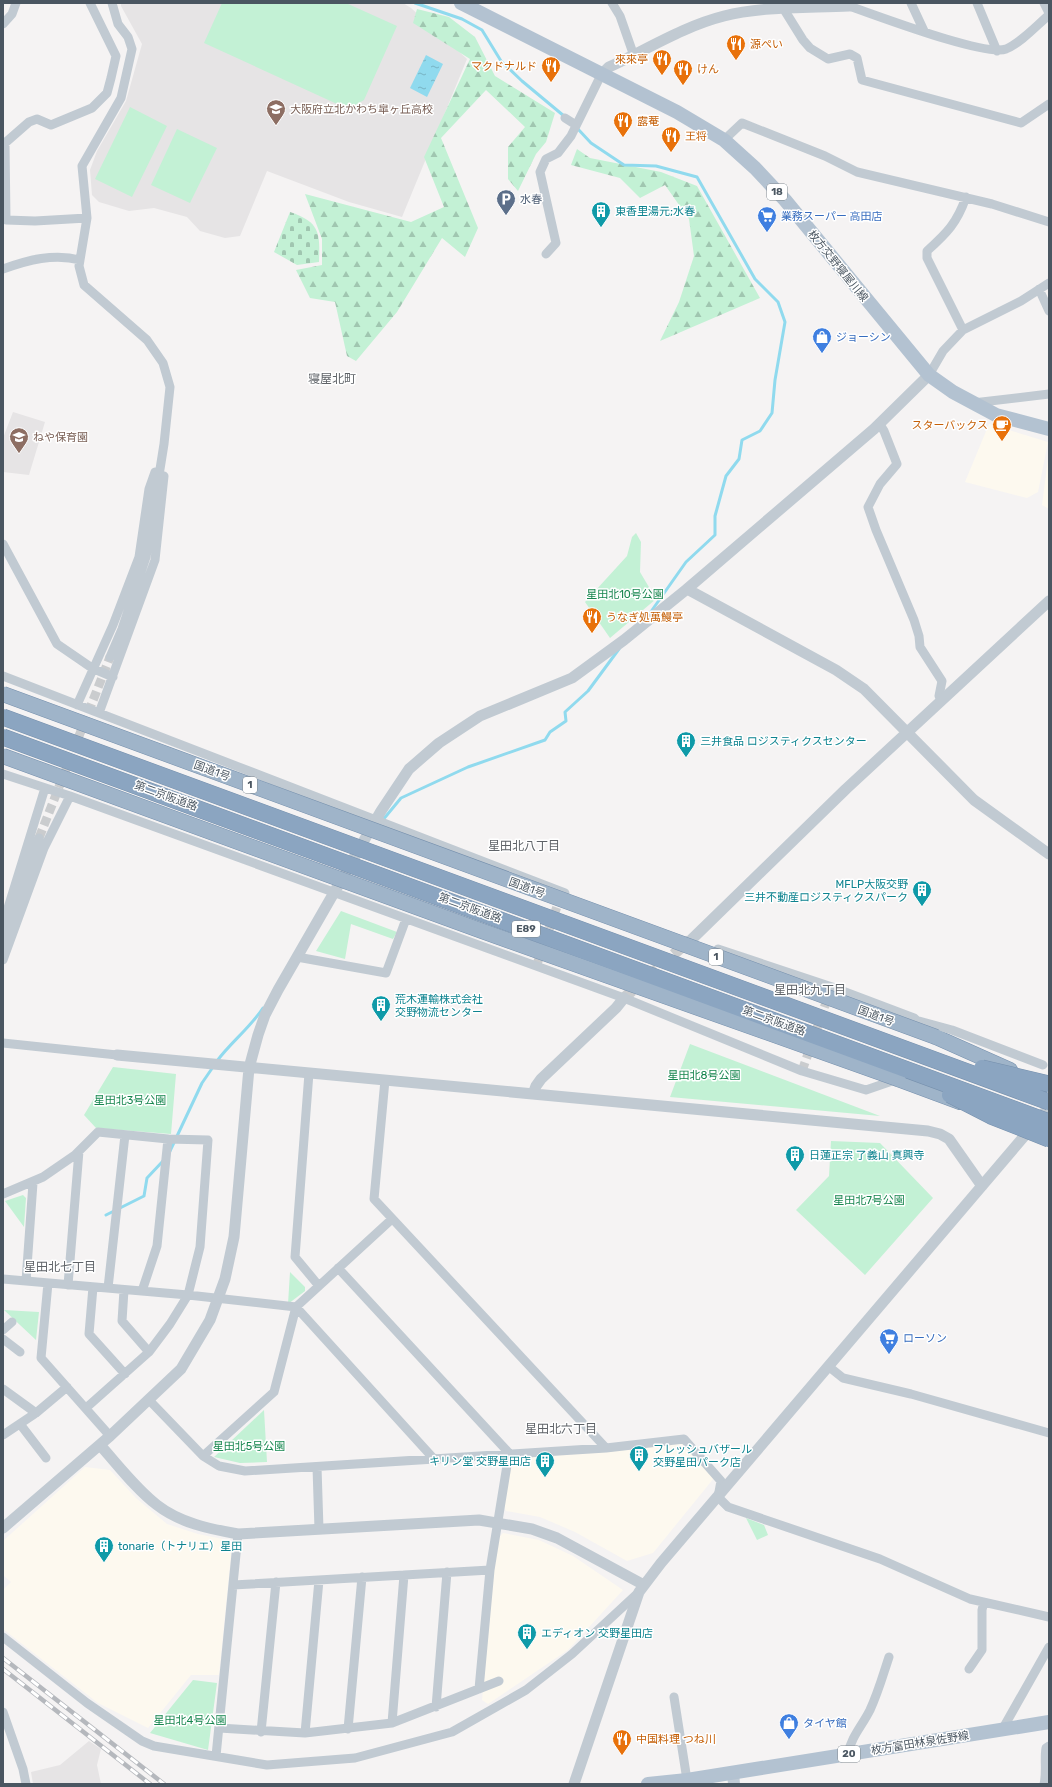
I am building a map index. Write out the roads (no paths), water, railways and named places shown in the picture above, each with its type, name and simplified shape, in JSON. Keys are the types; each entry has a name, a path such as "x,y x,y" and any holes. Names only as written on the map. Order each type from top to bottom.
{"highway":[{"name":"国道1号","path":"3,694 936,1038 1049,1086"},
{"path":"3,709 95,751"},
{"name":"第二京阪道路","path":"3,717 1049,1102"},
{"name":"第二京阪道路","path":"3,737 900,1074 1049,1122"},
{"path":"3,747 91,769"},
{"path":"3,756 419,907 900,1074 1031,1128 1049,1138"},
{"path":"908,1051 1049,1086"},
{"path":"900,1074 991,1116 1049,1138"}],"main road":[{"name":"枚方交野寝屋川線","path":"460,3 676,112 724,140 755,168 785,200 929,376 953,392 996,415 1049,430"},
{"name":"枚方富田林泉佐野線","path":"648,1784 687,1780 734,1778 848,1754 1049,1722"}],"street":[{"path":"3,24 12,14 16,3"},
{"path":"87,218 35,221 6,220 5,143 29,122 37,119 51,124 92,108 107,93 116,56 90,3"},
{"path":"110,657 122,629 146,557 164,444 170,387 163,363 147,340 84,285 79,266 87,218 82,166 121,98 132,50 128,37 118,24 112,3"},
{"path":"612,3 620,16 634,56"},
{"path":"911,3 924,31"},
{"path":"977,3 997,51"},
{"path":"546,254 556,243 540,172 546,159 558,153 571,136 601,75 609,67 712,20 782,6 849,4 954,42 997,51 1006,49 1014,44 1049,14 1044,3"},
{"path":"782,6 803,40 810,48 828,59 850,54 857,58 862,80 1021,123 1049,104"},
{"path":"565,118 576,125"},
{"path":"724,140 742,122 825,156 857,172 966,197 1049,222"},
{"path":"963,330 928,258 927,251 944,236 959,216 966,197"},
{"path":"3,269 31,260 67,257 80,260"},
{"path":"3,1528 100,1445 181,1369 210,1320 225,1279 234,1237 249,1068 265,1015 376,820 409,769 439,743 480,716 572,678 624,640 687,589 879,423 929,376 943,351 963,330 1021,301 1049,283"},
{"path":"1039,289 1049,311"},
{"path":"973,403 1049,394"},
{"path":"879,423 884,431 897,464 880,484 868,507 876,530 914,620 919,636 920,648 942,681 939,696 942,700"},
{"path":"76,705 112,625 139,557 149,489 164,444"},
{"path":"99,713 155,560 164,488 164,444"},
{"path":"3,544 58,644 92,668 113,677"},
{"path":"687,589 836,670 864,690 974,800 1049,854"},
{"path":"691,940 846,789 1049,601"},
{"path":"3,676 691,940 832,987 919,1021 952,1030 1043,1065"},
{"path":"3,774 70,796 184,837 426,927 624,998 802,1071 866,1090 900,1074"},
{"path":"3,924 45,788"},
{"path":"3,960 44,848 70,796"},
{"path":"184,837 211,836 261,850"},
{"path":"3,944 39,838"},
{"path":"419,907 426,927"},
{"path":"298,957 386,973 406,919"},
{"path":"533,1094 541,1079 616,1008 624,998"},
{"path":"919,1021 936,1038"},
{"path":"3,1043 249,1068 723,1111 940,1134 949,1139 982,1186"},
{"path":"309,1073 295,1257 319,1286"},
{"path":"385,1080 374,1199 606,1448"},
{"path":"3,1637 87,1703 142,1741 154,1746 267,1765 355,1758 452,1732 526,1690 572,1654 642,1588 661,1563 1049,1107"},
{"path":"3,1194 43,1177 79,1151 98,1132 168,1139 208,1140 200,1247 188,1295 170,1324 149,1352 86,1408"},
{"path":"108,1288 125,1135"},
{"path":"142,1291 157,1246 168,1139"},
{"path":"68,1284 79,1151"},
{"path":"26,1281 33,1182"},
{"path":"203,1456 274,1392 296,1307 392,1219"},
{"path":"338,1268 509,1453"},
{"path":"3,1279 188,1295 296,1307 434,1459"},
{"path":"48,1283 41,1358 110,1436"},
{"path":"93,1287 89,1334 125,1374"},
{"path":"124,1290 122,1321 149,1352"},
{"path":"3,1330 12,1322"},
{"path":"3,1339 20,1352"},
{"path":"828,1366 843,1378 911,1394 1049,1433"},
{"path":"3,1435 36,1414 67,1387"},
{"path":"3,1389 36,1414"},
{"path":"149,1400 203,1456 219,1466 245,1471 606,1448 684,1439 721,1481 718,1497"},
{"path":"20,1424 46,1458"},
{"path":"100,1445 157,1505 186,1522 212,1530 238,1534 447,1521 479,1520 497,1522 532,1529 557,1538 642,1588"},
{"path":"479,1688 490,1570 509,1453"},
{"path":"317,1467 319,1529"},
{"path":"718,1497 728,1507 880,1559 937,1583 960,1595 1049,1617"},
{"path":"216,1756 238,1534"},
{"path":"233,1585 490,1570"},
{"path":"436,1707 447,1572"},
{"path":"392,1723 404,1575"},
{"path":"348,1729 362,1577"},
{"path":"305,1733 319,1580"},
{"path":"261,1732 276,1582"},
{"path":"574,1784 642,1588"},
{"path":"968,1669 982,1650 982,1610 984,1602"},
{"path":"1002,1730 1049,1647"},
{"path":"848,1754 850,1742 863,1724 871,1708 889,1657"},
{"path":"219,1728 261,1732 305,1733 392,1723 499,1681"},
{"path":"674,1697 687,1780"},
{"path":"3,1712 23,1769 26,1784"},
{"path":"1044,1784 1046,1776 1044,1757 1046,1748 1049,1746"}],"water":[{"path":"426,55 443,64 427,97 410,88"}],"waterway":[{"path":"415,3 462,19 482,30 501,61 522,81 564,116"},
{"path":"577,128 591,143 624,165 656,166 697,177 755,279 778,302 785,322 775,380 772,413 760,431 742,440 739,459 726,476 715,516 715,535 686,562 650,613"},
{"path":"382,821 401,798 468,767 545,740 550,732 566,721 565,712 588,691 619,649"},
{"path":"217,1061 263,1008"},
{"path":"170,1151 202,1083 213,1067"},
{"path":"106,1215 144,1196 147,1178 163,1161"}],"tunnel":[{"path":"39,838 110,657"},
{"path":"536,967 561,895"},
{"path":"624,998 690,940"},
{"path":"802,1071 829,994"}],"railway":[{"path":"3,1658 164,1784"},
{"path":"3,1669 150,1784"}],"place":[{"name":"源ぺい","path":"736,61"},
{"name":"來來亭","path":"662,76"},
{"name":"マクドナルド","path":"551,83"},
{"name":"けん","path":"683,86"},
{"name":"大阪府立北かわち皐ヶ丘高校","path":"276,126"},
{"name":"露菴","path":"623,138"},
{"name":"王将","path":"671,153"},
{"name":"水春","path":"506,216"},
{"name":"東香里湯元;水春","path":"601,228"},
{"name":"業務スーパー 高田店","path":"767,233"},
{"name":"ジョーシン","path":"822,354"},
{"name":"スターバックス","path":"1002,442"},
{"name":"ねや保育園","path":"19,454"},
{"name":"うなぎ処萬鰻亭","path":"592,634"},
{"name":"三井食品 ロジスティクスセンター","path":"686,758"},
{"name":"MFLP大阪交野 三井不動産ロジスティクスパーク","path":"922,907"},
{"name":"荒木運輸株式会社 交野物流センター","path":"381,1022"},
{"name":"日蓮正宗 了義山 真興寺","path":"795,1172"},
{"name":"ローソン","path":"889,1355"},
{"name":"フレッシュバザール 交野星田パーク店","path":"639,1472"},
{"name":"キリン堂 交野星田店","path":"545,1478"},
{"name":"tonarie（トナリエ）星田","path":"104,1563"},
{"name":"エディオン 交野星田店","path":"527,1650"},
{"name":"タイヤ館","path":"789,1740"},
{"name":"中国料理 つね川","path":"622,1756"}],"district":[{"name":"寝屋北町","path":"332,379"},
{"name":"星田北八丁目","path":"524,846"},
{"name":"星田北九丁目","path":"810,990"},
{"name":"星田北七丁目","path":"60,1267"},
{"name":"星田北六丁目","path":"561,1429"}],"park label":[{"name":"星田北10号公園","path":"625,594"},
{"name":"星田北8号公園","path":"704,1075"},
{"name":"星田北3号公園","path":"130,1100"},
{"name":"星田北7号公園","path":"869,1200"},
{"name":"星田北5号公園","path":"249,1446"},
{"name":"星田北4号公園","path":"190,1720"}]}
